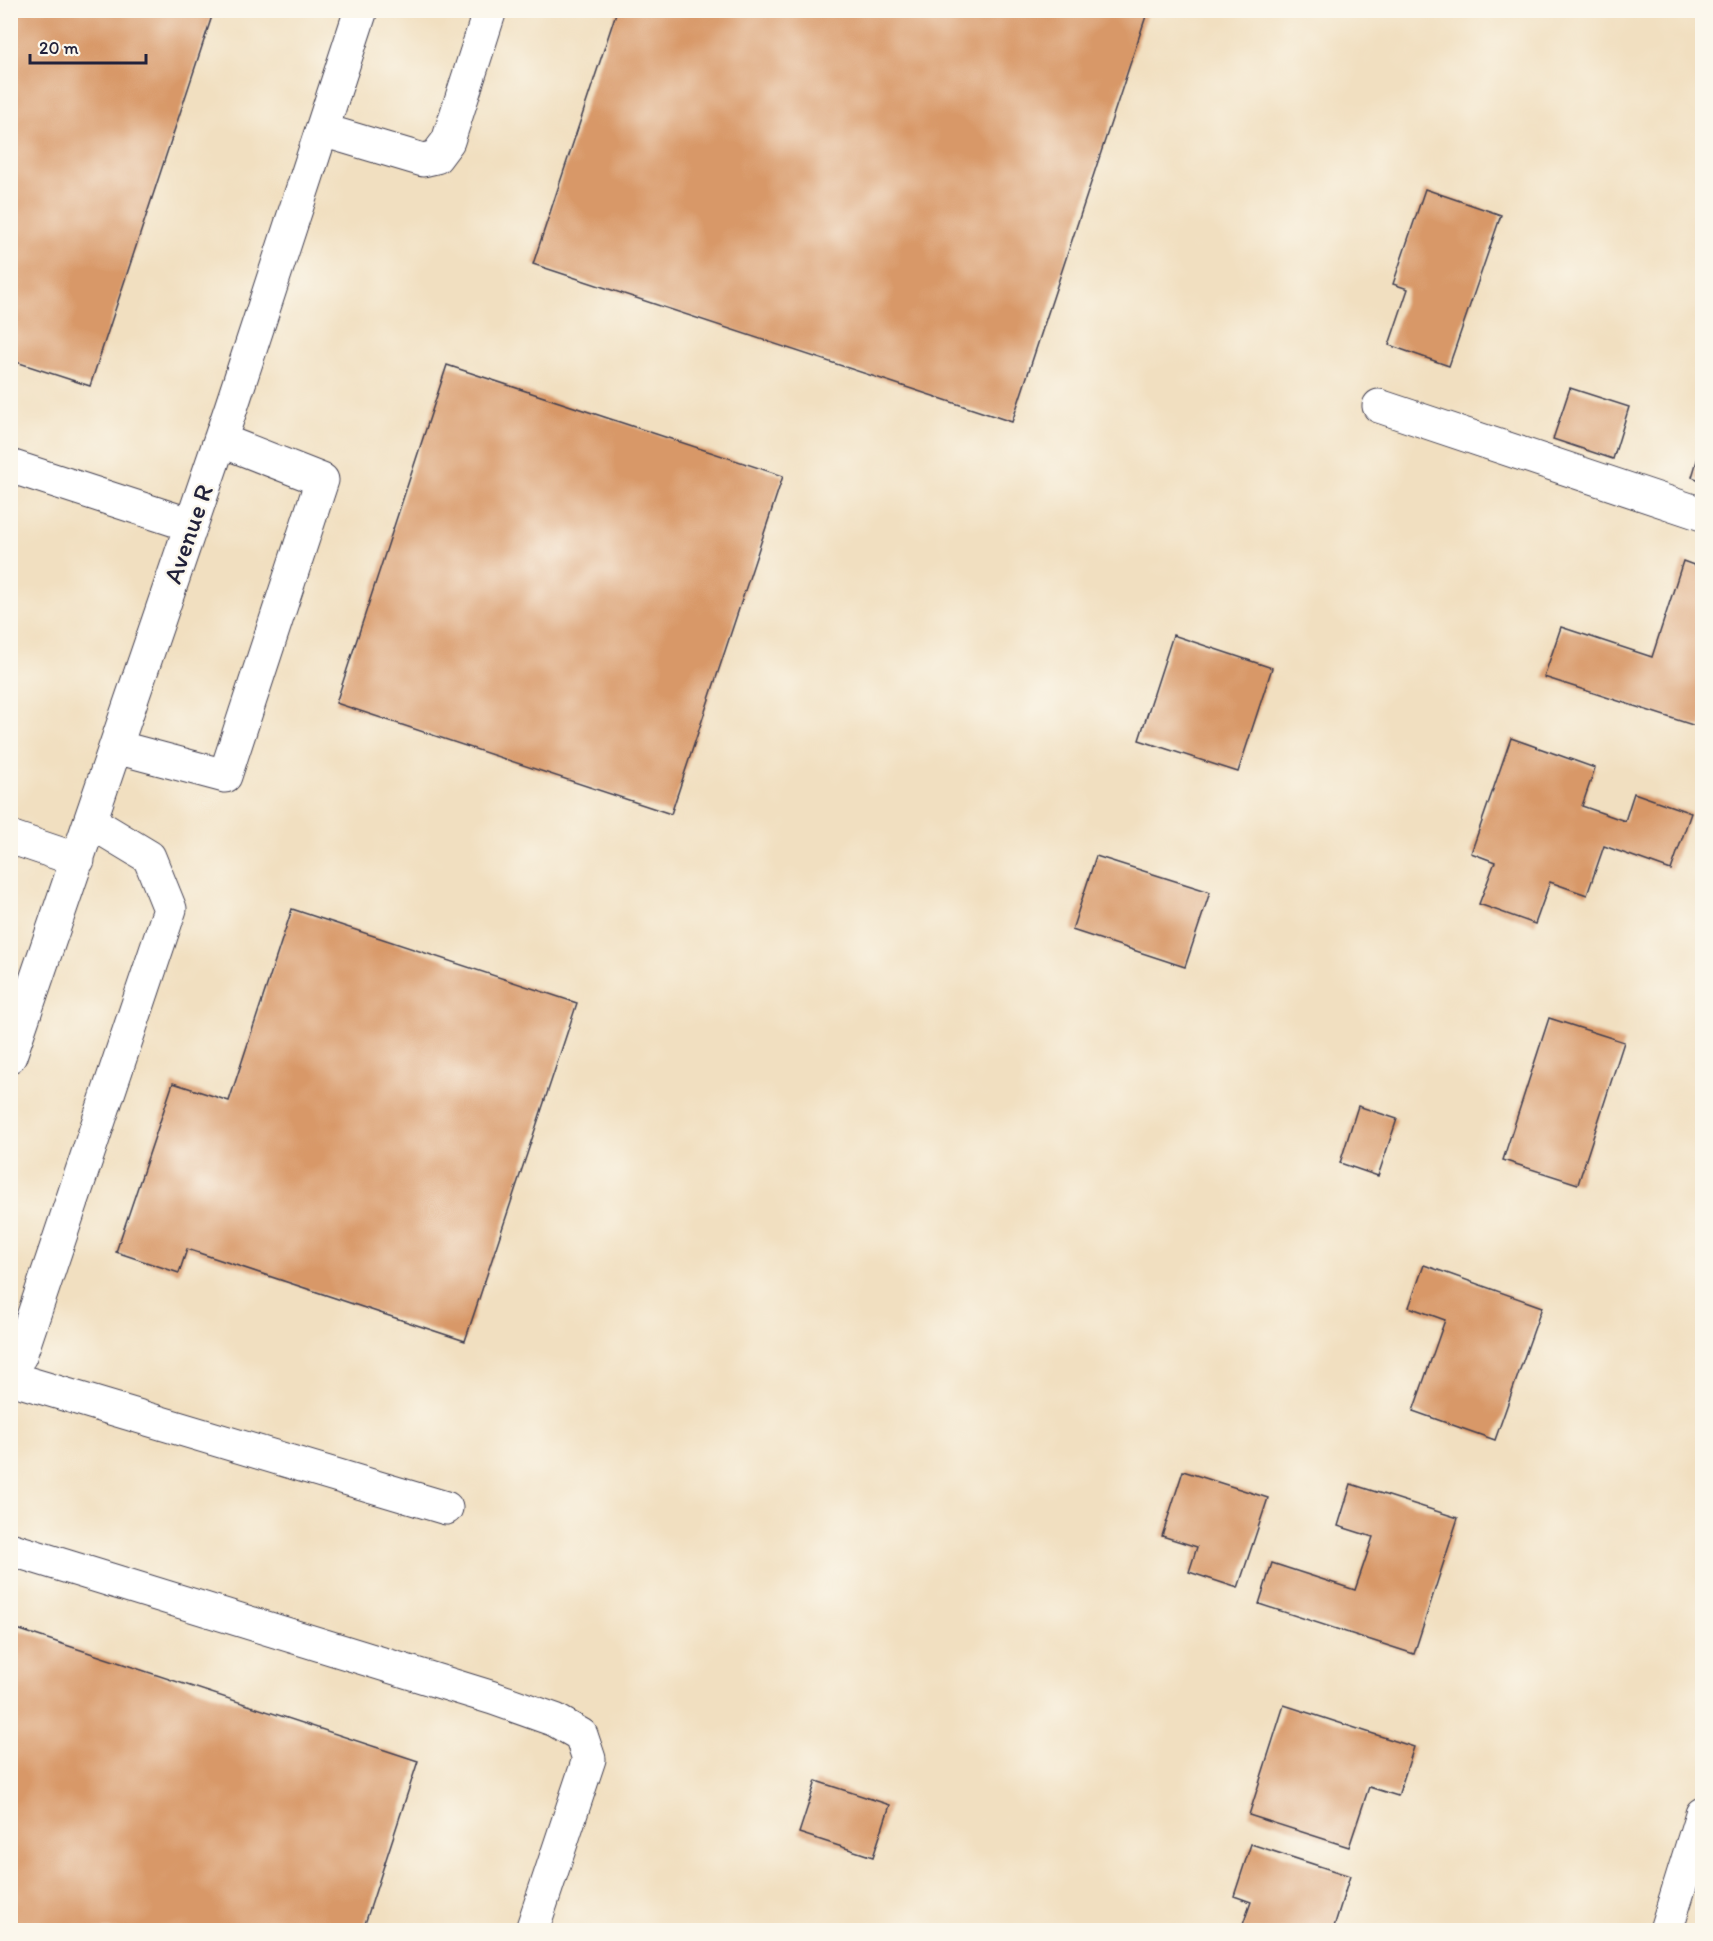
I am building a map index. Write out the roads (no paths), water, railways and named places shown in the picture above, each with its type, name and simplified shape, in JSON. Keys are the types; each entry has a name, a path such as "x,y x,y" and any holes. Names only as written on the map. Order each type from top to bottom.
{"street":[{"name":"Avenue R","path":"10,1056 16,1022 91,822 220,440 361,10"},
{"path":"322,130 423,160 436,157 448,141 490,10"},
{"path":"1379,405 1702,514"},
{"path":"116,747 225,776 322,480 220,440"},
{"path":"10,466 191,525"},
{"path":"10,1366 20,1356 170,909 149,857 91,822"},
{"path":"10,837 78,860"},
{"path":"10,1378 446,1508"},
{"path":"10,1549 493,1698 555,1720 581,1735 589,1759 532,1930"},
{"path":"1666,1930 1702,1814"}]}
